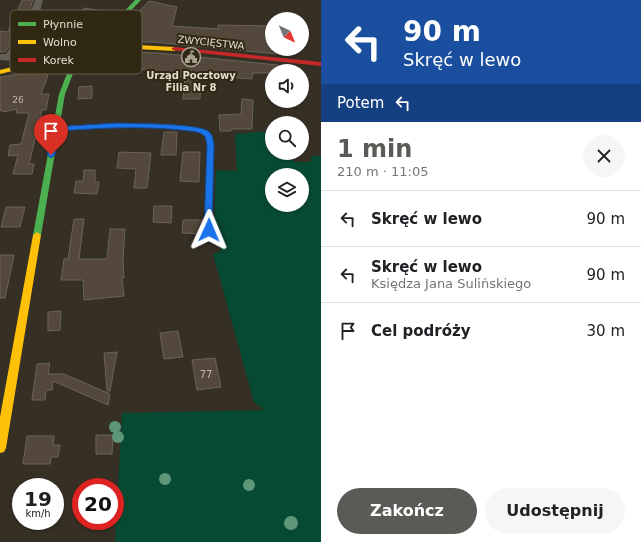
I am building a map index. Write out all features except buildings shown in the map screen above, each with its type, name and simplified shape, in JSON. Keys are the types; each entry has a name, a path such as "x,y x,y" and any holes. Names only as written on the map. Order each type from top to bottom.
{"street":[{"path":"36,10 39,0"},
{"path":"129,10 138,0"},
{"name":"ZWYCIĘSTWA","path":"142,47 321,64"},
{"name":"ZWYCIĘSTWA","path":"0,72 10,70"},
{"path":"58,74 65,85"},
{"path":"0,448 62,94 70,74"}],"lane":[{"path":"56,129 125,126 173,127 195,129 205,133 209,137 210,145 209,230"}],"green space":[{"path":"265,132 265,160 294,160 294,162 311,162 311,156 321,156 321,542 115,542 116,530 124,530 124,478 118,478 122,413 264,410 254,402 213,254 221,251 214,223 216,170 237,171 235,134"}],"traffic: fast":[{"path":"129,10 138,0"},
{"path":"37,235 62,94 70,74"}],"traffic: slow":[{"path":"142,47 174,49"},
{"path":"0,72 10,70"},
{"path":"0,448 37,235"}],"traffic: jam":[{"path":"174,49 321,64"}],"place":[{"name":"Urząd Pocztowy Filia Nr 8","path":"191,57"}],"route":[{"path":"51,155 56,129 63,128 117,125 195,129 205,133 209,137 210,145 209,230"}]}
